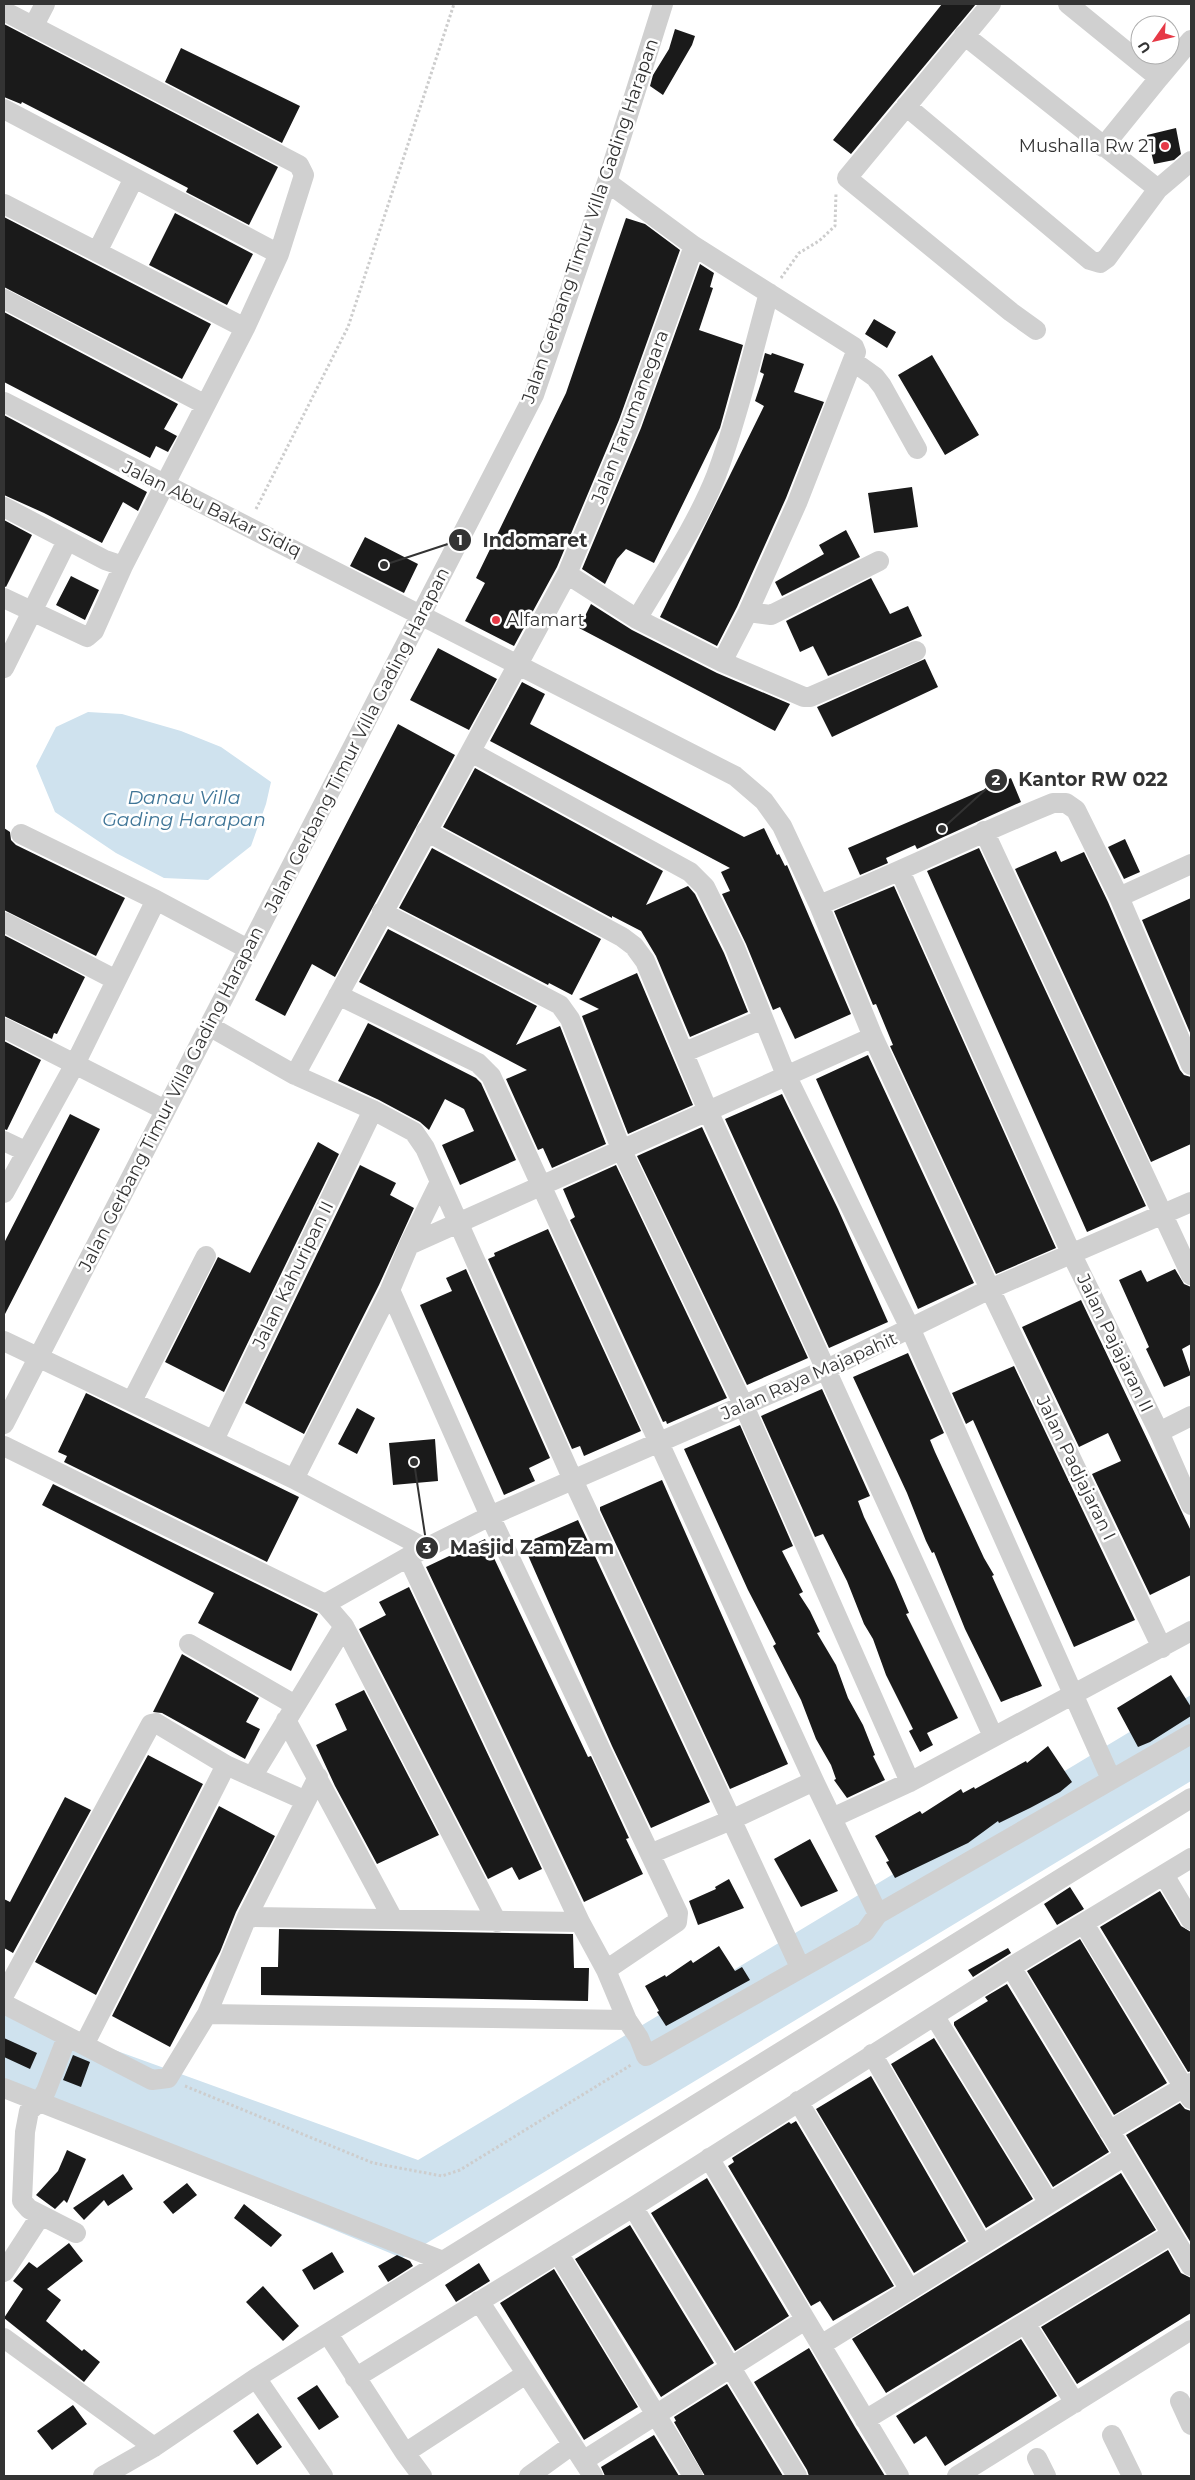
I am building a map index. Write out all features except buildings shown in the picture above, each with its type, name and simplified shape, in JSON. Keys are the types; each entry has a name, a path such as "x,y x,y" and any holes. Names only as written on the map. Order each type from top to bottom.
{"street":[{"path":"33,27 45,4"},
{"name":"Jalan Gerbang Timur Villa Gading Harapan","path":"4,1424 534,395 607,182 663,4"},
{"path":"991,4 847,178 1011,312 1036,330"},
{"path":"1068,4 1159,78"},
{"path":"4,11 299,165 304,175 279,254 245,328 163,485 123,566 94,631 86,637 4,598"},
{"path":"964,35 1103,148 1158,189"},
{"path":"1103,148 1191,40"},
{"path":"906,106 1095,262 1100,263 1107,258 1158,189 1191,161"},
{"path":"4,109 279,254"},
{"path":"97,252 134,178"},
{"path":"607,182 694,246 854,347 856,352 854,362 797,503 748,612 722,662"},
{"path":"4,204 245,328"},
{"name":"Jalan Tarumanegara","path":"295,1075 566,574 630,424 694,246"},
{"path":"637,619 698,514 715,477 727,442 769,293"},
{"path":"4,299 204,404"},
{"path":"854,362 875,377 882,386 917,449"},
{"name":"Jalan Abu Bakar Sidiq","path":"4,402 735,776 778,816 819,905"},
{"path":"4,507 105,560 123,566"},
{"path":"4,668 30,611 67,541"},
{"path":"748,612 770,615 879,561"},
{"path":"566,574 637,619 722,662 797,695 810,697 916,651"},
{"path":"471,752 698,878 705,887 735,948 786,1075 911,1330 1111,1779"},
{"path":"819,905 900,871 984,831 1053,804 1066,803 1076,810 1119,897 1191,1066"},
{"path":"426,831 622,936 634,946 645,961 708,1110 992,1736"},
{"path":"984,831 1191,1275"},
{"path":"21,834 156,900 248,949"},
{"path":"1119,897 1191,864"},
{"name":"Jalan Pajajaran II","path":"900,871 1072,1255 1159,1432 1191,1505"},
{"path":"4,1193 75,1064 156,900"},
{"name":"Jalan Padjajaran I","path":"819,905 873,1036 990,1289 1162,1648"},
{"path":"382,912 560,1005 570,1019 622,1150 744,1406 910,1782"},
{"path":"4,922 116,980"},
{"path":"338,995 478,1063 498,1088 540,1186 814,1781 878,1914"},
{"path":"685,1052 763,1019"},
{"path":"209,1026 295,1075 373,1110 414,1132 425,1148 573,1480 800,1967"},
{"path":"4,1028 165,1110"},
{"path":"409,1245 873,1036"},
{"name":"Jalan Kahuripan II","path":"214,1440 373,1110"},
{"path":"4,1140 26,1152"},
{"path":"294,1478 390,1290 409,1245 440,1182"},
{"name":"Jalan Raya Majapahit","path":"325,1604 408,1557 490,1516 659,1444 827,1369 911,1330 990,1289 1191,1202"},
{"path":"132,1401 206,1256"},
{"path":"390,1290 490,1516 679,1919 606,1970"},
{"path":"4,1341 294,1478 427,1549"},
{"name":"Jalan Pajajaran II","path":"1159,1432 1191,1416"},
{"path":"4,1446 325,1604 344,1626 497,1922"},
{"path":"408,1557 580,1922 606,1970 627,2020 639,2038 646,2056 800,1967 865,1932 878,1914 1191,1734"},
{"path":"252,1777 344,1626"},
{"path":"832,1818 910,1782 992,1736 1162,1648 1191,1631"},
{"path":"189,1644 290,1712 318,1777 393,1919"},
{"path":"4,1995 148,1728 156,1723 226,1765 304,1800"},
{"path":"76,2233 29,2209 22,2201 29,2111 43,2097 57,2058 76,2041 226,1765"},
{"path":"4,2004 152,2080 168,2078 207,2014 248,1917 304,1800 318,1777"},
{"path":"650,1854 731,1820 814,1781"},
{"path":"103,2476 154,2447 256,2378 443,2261 1191,1798"},
{"path":"360,2385 478,2301 633,2207 1011,1967 1191,1858"},
{"path":"1164,1875 1191,1920"},
{"path":"248,1917 580,1922"},
{"path":"1084,1924 1189,2090 1110,2131"},
{"path":"1011,1967 1191,2266"},
{"path":"207,2014 627,2020"},
{"path":"935,2017 1049,2203"},
{"path":"872,2054 982,2245"},
{"path":"4,2088 43,2097 443,2261"},
{"path":"798,2101 910,2290"},
{"path":"821,2345 1125,2156"},
{"path":"709,2158 899,2476"},
{"path":"633,2207 797,2476"},
{"path":"4,2272 41,2215"},
{"path":"865,2420 1172,2234"},
{"path":"558,2253 693,2476"},
{"path":"478,2301 583,2461"},
{"path":"529,2476 583,2461 805,2320"},
{"path":"1024,2323 1075,2402"},
{"path":"957,2476 1191,2330"},
{"path":"328,2334 422,2476"},
{"path":"4,2338 154,2447"},
{"path":"405,2453 526,2374"},
{"path":"256,2378 323,2476"},
{"path":"1180,2401 1191,2425"},
{"path":"1112,2435 1132,2476"},
{"path":"1037,2458 1046,2476"}],"path":[{"path":"247,525 348,327 454,4"},
{"path":"769,293 799,254 835,226 836,193 847,178"},
{"path":"168,2078 245,2113 335,2146 367,2162 442,2176 460,2170 646,2056"}],"water":[{"name":"Danau Villa Gading Harapan","path":"88,712 122,714 181,731 221,747 271,782 266,804 251,846 208,880 164,878 116,853 55,812 36,766 56,727"},
{"path":"1191,1695 1191,1781 402,2258 4,2093 4,2010 418,2160"}],"place":[{"name":"Mushalla Rw 21","path":"1165,146"},
{"name":"Indomaret","path":"384,565"},
{"name":"Alfamart","path":"496,620"},
{"name":"Kantor RW 022","path":"942,829"},
{"name":"Masjid Zam Zam","path":"414,1462"}]}
